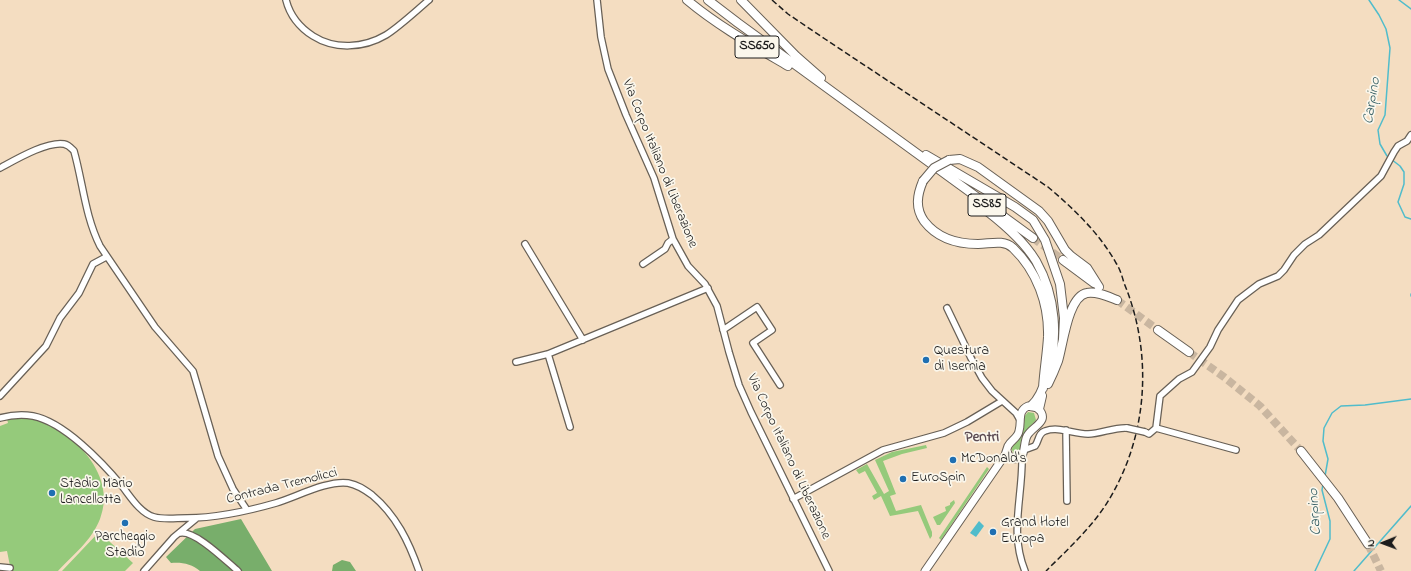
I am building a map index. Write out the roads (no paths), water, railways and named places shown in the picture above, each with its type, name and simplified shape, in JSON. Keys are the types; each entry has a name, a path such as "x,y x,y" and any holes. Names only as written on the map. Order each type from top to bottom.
{"highway":[{"name":"SS650","path":"687,0 736,35 830,91"},
{"path":"708,0 830,91 909,147 933,158 1034,220 1045,240 1060,284 1064,318 1063,339"},
{"name":"SS650","path":"741,0 816,74 845,95 852,106"},
{"name":"SS85","path":"909,147 1033,238"},
{"path":"1043,388 1048,336 1044,303 1037,280 1012,247 1003,242 978,244 961,243 941,237 930,228 923,220 918,210 917,198 923,181 934,168 949,160 960,159 978,167 1039,211 1048,221 1065,250 1087,268 1099,286"},
{"path":"942,172 956,189 988,211 1009,229 1035,260 1043,276 1050,295 1052,307 1054,335 1052,360 1043,388 1031,408"},
{"path":"1031,408 1042,396 1054,374 1074,304 1078,298 1088,292 1117,300 1063,260"},
{"path":"1158,330 1189,352"},
{"path":"1301,451 1330,486 1368,544"}],"main road":[{"path":"925,571 1000,462 1016,455 1026,437 1040,424 1042,413 1031,408 1022,411 1020,431 1016,438 1007,447 1016,455"}],"street":[{"path":"286,0 292,16 307,32 327,43 350,46 362,44 387,34 429,0"},
{"name":"Via Corpo Italiano di Liberazione","path":"598,0 602,37 608,69 626,116 654,178 673,239 688,266 708,288 717,306 739,385 829,571"},
{"path":"1025,571 1018,550 1017,530 1018,501 1023,475 1022,468 1016,455 1035,446 1041,433 1044,431 1056,429 1086,434 1098,434 1117,428 1127,428 1149,434 1156,428 1160,396 1179,378 1192,372 1210,347 1218,330 1238,300 1258,284 1278,276 1294,255 1305,244 1320,235 1381,176 1398,146 1407,142 1411,135"},
{"path":"0,168 39,149 54,145 64,144 71,147 74,151 93,232 106,257 110,259 155,327 193,371 218,456 233,489 247,510"},
{"path":"643,264 665,249 668,243 673,239"},
{"path":"525,244 583,340"},
{"path":"0,396 46,346 60,318 79,293 93,264 106,257"},
{"path":"516,362 548,354 708,288"},
{"path":"724,330 757,308 772,330 753,343 780,385"},
{"path":"947,308 982,378 1002,401 1012,409 1020,420"},
{"path":"548,354 570,427"},
{"path":"793,499 876,453 890,447 920,441 944,433 1002,401"},
{"path":"1012,409 1017,410 1031,408"},
{"name":"Contrada Tremolicci","path":"0,418 14,415 34,416 54,424 66,431 106,466 146,513 160,518 197,518 235,513 276,503 332,484 347,483 361,487 378,500 393,517 403,532 419,571"},
{"path":"1156,428 1236,450"},
{"path":"1066,430 1067,501"},
{"path":"1026,437 1032,441 1038,440"},
{"path":"144,571 178,534 189,529 197,518"},
{"path":"189,529 238,571"},
{"path":"0,567 10,568"}],"water":[{"path":"979,521 984,526 976,537 970,533"}],"waterway":[{"name":"Carpino","path":"1369,0 1386,29 1390,48 1385,115 1378,130 1380,144 1387,156 1400,166 1404,172 1404,184 1398,202 1405,217 1411,219"},
{"path":"1399,0 1411,9"},
{"name":"Carpino","path":"1325,476 1328,459 1323,441 1324,428 1332,413 1341,406 1365,405 1411,399"},
{"name":"Carpino","path":"1315,571 1330,539 1330,521 1322,490 1323,484"},
{"path":"1354,571 1411,506"}],"tunnel":[{"path":"1033,238 1063,260"},
{"path":"1117,300 1158,330"},
{"path":"1189,352 1224,377 1260,406 1301,451"},
{"path":"1368,544 1381,571"}],"railway":[{"path":"772,0 788,14 1048,187 1077,213 1094,232 1110,252 1119,268 1134,311 1140,339 1143,368 1142,397 1138,425 1130,453 1119,480 1105,506 1085,532 1046,571"}],"place":[{"name":"Questura di Isernia","path":"926,360"},
{"name":"McDonald's","path":"953,460"},
{"name":"EuroSpin","path":"903,479"},
{"name":"Stadio Mario Lancellotta","path":"52,493"},
{"name":"Parcheggio Stadio","path":"125,523"},
{"name":"Grand Hotel Europa","path":"993,532"}],"district":[{"name":"Pentri","path":"982,439"}]}
